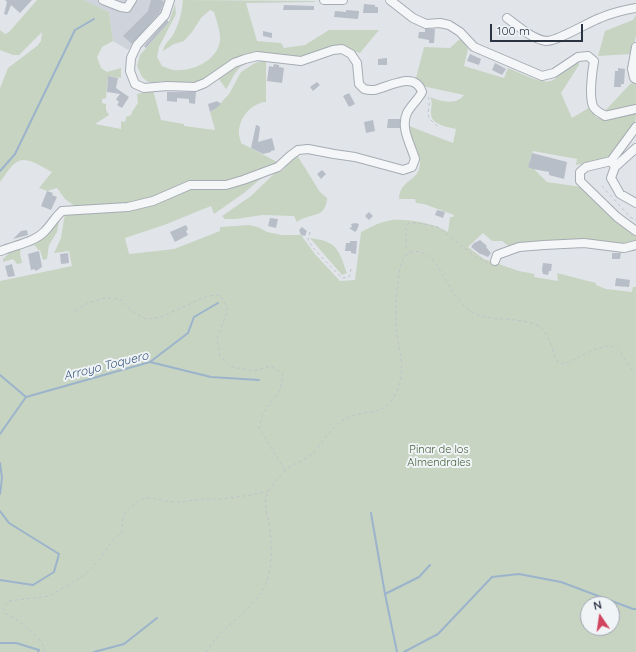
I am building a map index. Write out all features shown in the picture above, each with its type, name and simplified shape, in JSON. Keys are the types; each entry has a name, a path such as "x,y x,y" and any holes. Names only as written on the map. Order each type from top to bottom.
{"street":[{"path":"103,0 121,8 127,8 132,0"},
{"path":"1,251 34,239 45,231 54,218 62,211 128,207 153,201 190,185 208,186 231,183 278,167 298,150 308,149 355,157 403,170 412,167 415,160 404,121 407,112 422,92 420,87 416,82 408,81 374,90 364,90 360,84 357,63 351,54 342,49 332,50 302,61 257,56 234,63 205,83 194,87 167,86 144,88 135,84 130,72 131,58 137,44 165,15 170,0"},
{"path":"324,0 343,0"},
{"path":"390,0 413,18 426,24 440,22 449,25 460,32 474,47 542,76 554,73 578,56 588,56 594,61 591,78 592,97 593,105 597,111 605,116 636,109"},
{"path":"507,18 535,37 548,42 600,18 624,10 636,8"},
{"path":"636,47 632,69 634,78 636,79"},
{"path":"636,127 613,164 611,178 620,194 636,203"},
{"path":"636,148 613,164 586,167 580,172 580,181 617,217 636,231"},
{"path":"492,262 497,255 519,247 584,243 624,248 636,245"}],"path":[{"path":"422,92 429,98 430,104 428,112 430,118 437,126"},
{"path":"602,186 630,218 636,220"},
{"path":"411,252 406,247 406,226 409,223 418,223 438,228 476,257 492,262"},
{"path":"310,232 308,240 314,249 342,278 349,277 351,269"},
{"path":"206,652 220,634 247,609 265,587 268,577 272,543 265,502 269,491 285,471 311,454 322,443 330,431 341,421 380,410 386,407 392,400 400,382 401,370 395,311 400,269 404,257 411,252 423,252 431,258 462,303 477,315 488,318 534,324 542,328 546,332 556,360 563,364 574,361 596,349 609,345 617,348 630,368 636,373"},
{"path":"75,312 90,302 113,298 120,299 132,311 146,319 161,317 207,296 220,295 227,306 226,316 217,338 220,356 232,367 254,370 271,366 283,374 280,390 263,413 259,428 285,471"},
{"path":"44,652 44,647 39,639 19,621 5,613 3,608 9,602 49,596 85,575 99,560 112,541 122,531 123,517 131,506 145,498 180,502 229,498 269,491"}],"shaded area":[{"path":"84,0 165,0 165,10 128,50 113,41 109,12"}],"green space":[{"path":"37,0 84,0 109,12 113,41 102,47 97,57 101,68 107,72 121,68 121,78 108,76 106,98 102,99 102,103 106,104 106,110 109,115 95,124 121,129 121,121 125,122 126,117 131,115 138,103 137,94 153,90 161,120 184,124 184,126 215,130 210,112 215,109 229,94 241,72 255,63 266,60 266,102 255,105 246,113 239,128 239,135 241,143 279,163 237,179 126,204 76,207 65,199 57,188 47,191 39,188 52,172 35,163 25,160 21,160 14,164 0,182 0,88 8,68 37,46 41,41 42,32 19,55 13,55 0,50 0,30 5,34 9,32"},
{"path":"183,0 316,2 246,3 257,41 281,43 284,48 305,45 329,30 379,30 360,53 338,46 308,57 262,55 195,84 162,81 153,83 148,82 142,77 137,66 140,55 169,22 175,4 176,14 159,47 157,57 162,66 171,70 196,67 210,59 218,47 220,40 219,30 214,12 210,10 201,18 184,41 174,44 163,51 164,46 173,35 177,27"},
{"path":"636,15 636,35 632,54 598,56 605,31 633,20"},
{"name":"Pinar de los Almendrales","path":"461,38 468,49 464,66 504,78 508,68 537,80 549,81 553,80 578,61 579,65 561,93 572,118 590,107 596,117 605,120 636,113 635,125 615,153 604,160 576,165 577,159 533,151 529,166 532,167 547,182 581,187 636,234 636,241 622,245 566,240 541,241 510,247 502,241 492,241 483,233 468,247 484,259 519,271 535,274 534,277 558,281 557,273 596,283 596,285 606,289 632,292 633,287 636,287 636,652 0,652 0,281 72,266 69,251 54,253 61,238 65,213 129,209 191,188 264,176 244,193 214,214 211,206 164,225 125,238 129,254 174,249 220,231 220,227 249,225 258,227 267,232 282,235 301,235 314,253 340,281 355,280 361,232 384,222 394,220 410,220 435,226 448,232 450,217 453,217 454,215 424,204 416,203 415,199 399,199 400,192 403,187 417,174 420,163 409,126 453,143 456,129 440,125 434,120 431,113 432,103 430,97 452,102 464,95 422,86 416,78 424,47 450,48"},
{"path":"252,60 238,70 226,89 219,79 240,63"},
{"path":"631,83 636,84 636,106 603,113"},
{"path":"297,155 320,192 327,198 324,210 297,222 294,216 262,215 225,219 222,216 251,196 276,172 282,171"},
{"path":"60,217 57,232 49,245 47,259 43,260 40,250 38,250 35,245 21,249 20,253 22,263 17,264 13,259 3,262 3,259 12,250"},
{"path":"310,238 325,241 333,245 341,256 347,273 342,275"}],"building":[{"path":"5,0 32,0 20,13 11,5 7,15 4,14 7,2"},
{"path":"151,0 162,0 164,2 160,12 132,44 123,36 148,11"},
{"path":"364,4 375,5 375,7 378,7 378,13 363,13"},
{"path":"284,5 314,6 314,10 283,10"},
{"path":"346,10 359,11 358,19 334,17 335,11 346,12"},
{"path":"167,20 169,22 146,48 144,46"},
{"path":"425,29 435,29 434,43 429,43 429,40 418,38 419,32 425,32"},
{"path":"263,31 272,33 272,38 263,36"},
{"path":"470,54 481,59 479,65 467,61"},
{"path":"387,58 387,65 378,65 378,59"},
{"path":"495,63 506,69 502,75 492,70"},
{"path":"274,64 284,68 282,83 267,81 269,66 273,67"},
{"path":"618,68 625,69 624,84 621,84 621,87 614,87 615,71 618,71"},
{"path":"108,76 118,78 116,88 129,97 122,108 117,105 119,102 116,99 120,94 107,92"},
{"path":"317,82 320,85 313,91 310,87"},
{"path":"167,92 196,92 195,104 189,103 189,99 177,98 177,102 167,101"},
{"path":"349,93 355,104 349,107 343,96"},
{"path":"217,101 221,104 210,112 208,104"},
{"path":"388,119 400,119 400,128 387,128"},
{"path":"373,120 375,131 366,133 364,122"},
{"path":"256,125 260,128 258,142 272,138 275,150 263,154 251,148"},
{"path":"532,153 567,162 564,179 549,175 549,172 528,167"},
{"path":"322,170 326,174 321,179 317,174"},
{"path":"47,191 53,193 52,195 57,197 51,210 41,206"},
{"path":"437,210 445,212 443,218 435,215"},
{"path":"369,212 373,216 369,220 365,216"},
{"path":"270,218 278,219 276,228 268,226"},
{"path":"351,224 359,224 355,232 349,228 352,227"},
{"path":"186,225 188,235 175,242 170,232"},
{"path":"302,227 307,231 305,236 301,235 299,230"},
{"path":"27,230 28,235 13,239 21,231"},
{"path":"480,240 487,246 486,247 491,253 488,257 480,254 471,247 474,243"},
{"path":"350,241 357,241 356,254 351,253 351,251 345,251 346,243 350,243"},
{"path":"39,251 42,267 36,271 34,269 31,270 28,254"},
{"path":"68,253 69,263 61,264 60,254"},
{"path":"612,253 621,253 620,259 612,259"},
{"path":"543,263 552,264 551,271 549,271 548,275 543,274"},
{"path":"12,264 15,276 8,277 5,266"},
{"path":"616,278 630,280 629,287 615,286"}],"waterway":[{"path":"0,171 15,154 75,30 94,19"},
{"path":"150,362 188,333 194,317 218,303"},
{"name":"Arroyo Toquero","path":"0,434 26,397 150,362 211,377 259,380"},
{"path":"0,375 26,397"},
{"name":"Arroyo Toquero","path":"0,463 2,478 0,494"},
{"name":"Arroyo Toquero","path":"0,511 9,523 59,554 54,572 33,585 0,580"},
{"path":"371,513 397,652"},
{"path":"385,594 419,577 430,565"},
{"path":"404,652 438,634 492,577 519,574 561,582 636,609"},
{"path":"94,652 124,644 157,618"},
{"name":"Arroyo Toquero","path":"0,643 16,643 39,650 38,652"}]}
